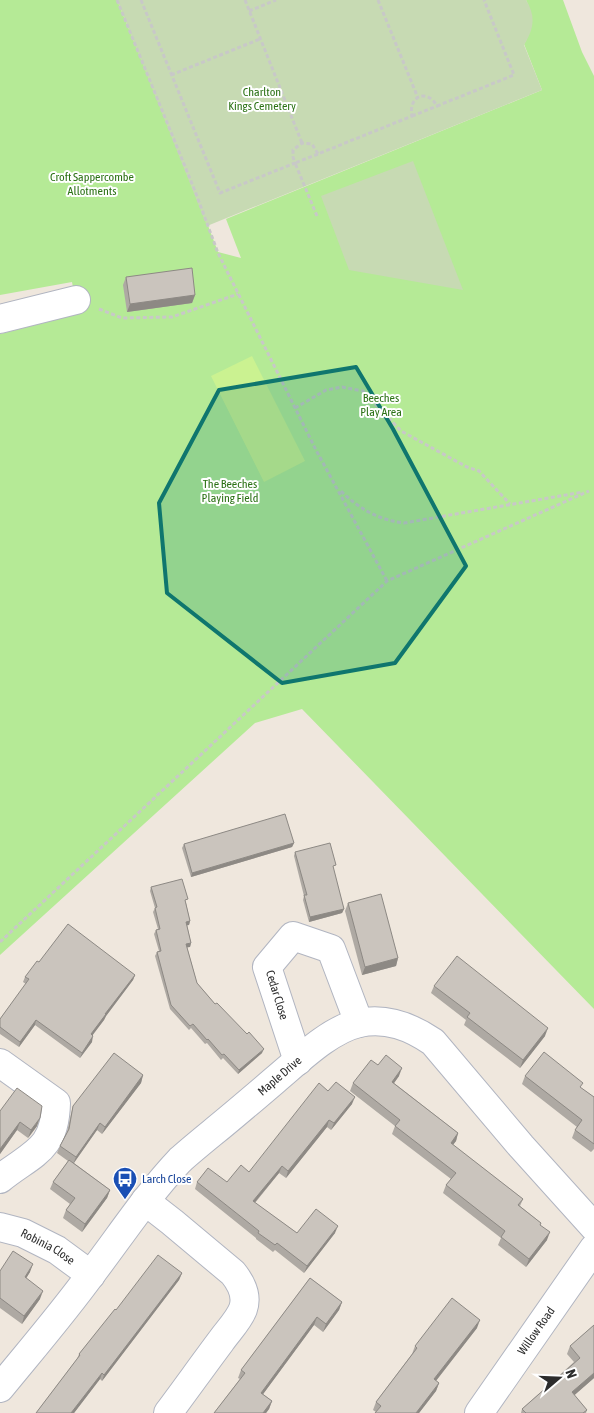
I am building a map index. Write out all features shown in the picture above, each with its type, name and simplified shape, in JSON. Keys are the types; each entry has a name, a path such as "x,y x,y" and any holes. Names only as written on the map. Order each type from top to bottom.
{"street":[{"path":"0,318 76,300"},
{"name":"Cedar Close","path":"298,1061 267,967 293,936 331,949 359,1023"},
{"name":"Maple Drive","path":"0,1388 91,1275 145,1201 181,1160 298,1061 332,1035 359,1023 374,1021 405,1026 433,1042 521,1146 594,1227"},
{"path":"0,1063 56,1104 54,1125 46,1144 36,1154 6,1174"},
{"path":"145,1201 233,1273 243,1290 244,1299 243,1309 231,1327 168,1413"},
{"name":"Robinia Close","path":"0,1227 23,1234 57,1250 91,1275"},
{"name":"Willow Road","path":"479,1413 594,1248"}],"path":[{"path":"117,0 195,191 218,253 329,474 338,487 387,581"},
{"path":"141,0 220,193 514,75 484,0"},
{"path":"245,0 302,143"},
{"path":"249,11 276,0"},
{"path":"378,0 418,98"},
{"path":"171,75 260,39"},
{"path":"412,116 411,108 413,102 423,96 429,97 437,106"},
{"path":"317,216 295,163 293,150 302,143 312,144 318,154"},
{"path":"76,300 122,318 172,317 238,294"},
{"path":"295,408 326,390 342,387 363,391 401,431 467,467 479,471 510,504"},
{"path":"338,487 347,497 372,515 388,521 404,523 594,490"},
{"path":"0,942 387,581 589,491"}],"highlighted area":[{"path":"356,367 393,429 466,566 395,663 282,683 167,593 159,503 219,390"}],"green space":[{"name":"The Beeches Playing Field","path":"0,0 117,0 218,252 241,258 226,219 542,90 524,44 529,34 531,22 526,0 563,0 582,52 594,76 594,1009 302,709 255,723 0,955 0,334 78,314 72,282 0,295"},
{"name":"Charlton Kings Cemetery","path":"117,0 526,0 531,12 532,28 524,45 542,90 207,226"},
{"path":"413,161 463,290 349,270 321,196"},
{"path":"252,356 305,461 264,482 211,376"}],"building":[{"path":"192,268 195,295 130,304 126,277"},
{"path":"285,814 294,843 192,873 184,844"},
{"path":"330,843 336,865 333,866 344,909 310,917 304,895 307,895 295,852"},
{"path":"182,879 188,899 185,900 190,921 186,922 191,943 186,944 197,983 215,1004 217,1003 247,1034 249,1032 264,1049 239,1070 193,1024 190,1026 171,1005 157,952 161,951 156,930 160,929 155,908 157,907 151,887"},
{"path":"381,894 398,958 365,967 348,903"},
{"path":"68,924 135,975 91,1034 93,1036 82,1053 36,1020 20,1042 0,1027 0,1019 29,979 25,977"},
{"path":"457,956 548,1028 523,1060 467,1017 470,1013 434,986"},
{"path":"544,1052 583,1083 580,1087 594,1097 594,1144 575,1130 582,1120 525,1076"},
{"path":"114,1053 143,1075 105,1127 100,1123 76,1157 60,1146 69,1129 73,1106"},
{"path":"386,1055 402,1068 392,1082 458,1133 451,1143 523,1199 518,1205 550,1232 529,1259 501,1237 505,1231 446,1185 456,1173 395,1126 400,1120 353,1083 371,1060 378,1065"},
{"path":"336,1082 355,1097 334,1123 329,1120 288,1171 282,1166 253,1201 297,1233 316,1209 338,1226 307,1266 277,1243 275,1245 258,1233 259,1231 197,1182 208,1168 227,1182 241,1165 249,1172 319,1083 328,1091"},
{"path":"17,1088 42,1106 40,1118 31,1130 20,1122 0,1149 0,1111"},
{"path":"69,1160 110,1190 85,1224 66,1210 75,1198 53,1182"},
{"path":"13,1251 33,1264 25,1277 43,1291 24,1316 0,1298 0,1271"},
{"path":"158,1255 182,1273 104,1375 102,1373 71,1413 36,1413 79,1354"},
{"path":"310,1278 342,1302 326,1324 317,1317 261,1393 272,1401 263,1413 214,1413 245,1373 241,1370"},
{"path":"452,1298 480,1320 434,1379 439,1383 416,1413 375,1413 381,1406 376,1402 417,1348 415,1346"},
{"path":"594,1325 594,1373 572,1392 587,1410 583,1413 526,1413 522,1409 580,1358 570,1346"}],"place":[{"name":"Larch Close","path":"125,1200"}],"park label":[{"name":"Croft Sappercombe Allotments","path":"92,184"},
{"name":"Beeches Play Area","path":"381,405"}]}
